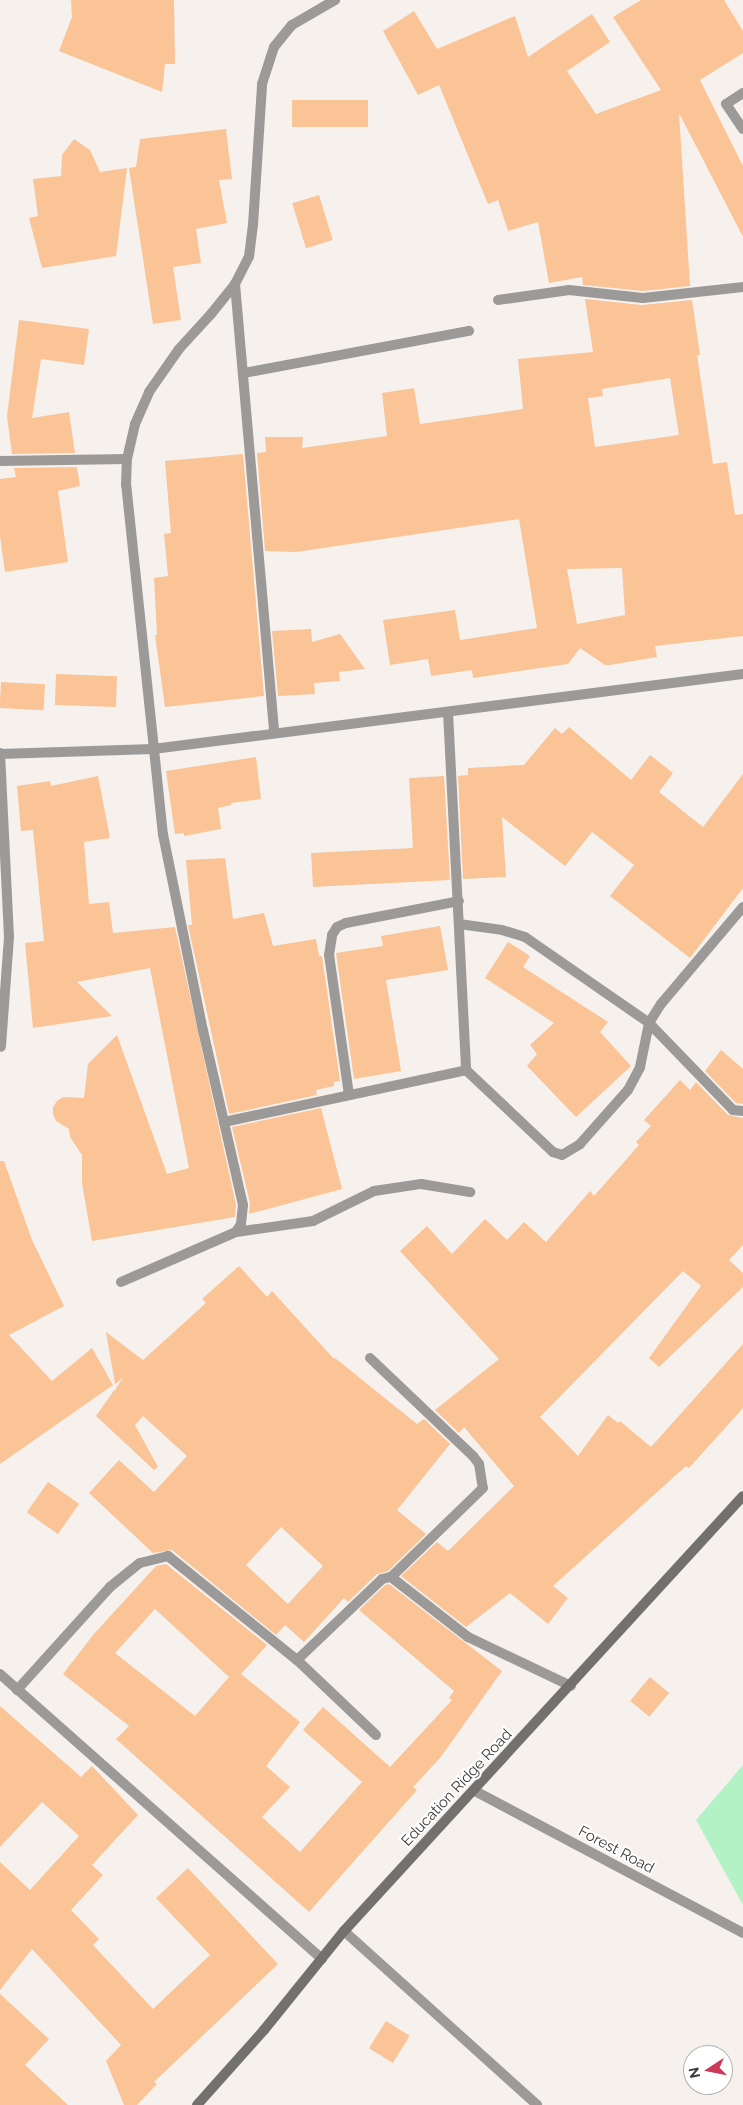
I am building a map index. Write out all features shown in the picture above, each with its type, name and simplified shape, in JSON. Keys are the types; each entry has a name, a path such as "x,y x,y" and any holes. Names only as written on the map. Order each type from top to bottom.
{"street":[{"path":"236,1232 241,1224 243,1205 163,836 152,749 126,485 128,459 135,424 149,392 179,348 211,314 235,284 249,257 253,225 262,84 274,46 292,26 335,0"},
{"path":"743,93 726,104 743,129"},
{"path":"235,284 274,732"},
{"path":"498,300 569,290 644,298 743,286"},
{"path":"244,372 469,331"},
{"path":"0,461 128,459"},
{"path":"2,1047 9,937 0,754 152,749 274,732 448,712 743,674"},
{"path":"448,712 466,1070 553,1152 562,1155 580,1144 628,1090 640,1067 649,1023 660,1004 743,907"},
{"path":"349,1095 329,955 332,935 337,928 346,923 459,901"},
{"path":"459,924 502,930 525,937 649,1023 732,1110 743,1111"},
{"path":"224,1122 466,1070"},
{"path":"121,1282 236,1232 312,1221 374,1191 421,1184 470,1192"},
{"path":"296,1660 382,1579 391,1577 483,1488 479,1464 473,1456 370,1358"},
{"name":"Education Ridge Road","path":"197,2105 264,2030 344,1932 743,1496"},
{"path":"17,1690 110,1587 140,1564 168,1556 296,1660 376,1735"},
{"path":"391,1577 468,1637 571,1686"},
{"path":"0,1674 322,1959"},
{"name":"Forest Road","path":"475,1791 743,1933"},
{"path":"344,1932 537,2105"}],"green space":[{"path":"743,1765 743,1905 696,1820"}],"building":[{"path":"71,0 174,0 175,64 165,64 162,92 59,51 72,17"},
{"path":"641,0 724,0 743,31 743,53 700,80 743,166 743,237 679,113 690,286 643,291 583,285 582,277 549,283 538,222 508,231 498,200 488,204 439,85 418,95 383,31 414,11 437,49 515,16 528,57 592,14 610,42 567,71 596,114 661,90 613,17"},
{"path":"292,100 368,100 368,127 292,127"},
{"path":"226,129 232,179 219,180 227,223 196,229 201,263 173,267 181,320 153,324 129,168 136,167 140,139"},
{"path":"74,139 90,150 100,172 127,168 116,256 42,268 29,218 38,216 33,179 61,176 62,155"},
{"path":"319,195 333,240 306,248 292,203"},
{"path":"585,299 642,305 692,300 700,355 697,355 713,464 727,462 735,515 743,514 743,636 655,646 657,657 610,665 605,665 580,648 568,664 473,678 472,670 431,676 428,659 390,665 383,620 455,610 460,640 537,628 519,519 296,552 265,551 257,453 266,452 265,437 303,437 302,448 387,436 382,393 414,388 420,424 523,409 518,359 593,352","holes":["670,378 679,435 595,447 588,398 603,396 602,389","622,568 625,615 577,624 567,569"]},
{"path":"19,320 89,329 84,365 41,359 32,418 69,412 75,453 12,454 7,416"},
{"path":"243,454 264,696 165,707 155,635 157,635 154,578 168,576 164,534 171,533 165,461"},
{"path":"77,467 80,486 58,491 68,562 5,572 0,536 0,479 16,477 14,468"},
{"path":"311,629 312,642 340,634 365,669 339,672 340,681 314,683 315,694 278,696 272,631"},
{"path":"56,674 117,676 116,707 55,705"},
{"path":"1,682 45,684 44,710 0,708"},
{"path":"569,727 631,780 650,755 673,773 659,792 703,827 743,774 743,888 690,958 610,896 634,865 592,832 565,866 502,817 506,877 463,879 458,776 468,775 468,768 524,765 555,728 562,734"},
{"path":"256,757 261,799 231,803 231,805 218,808 221,829 184,836 184,833 175,834 166,771"},
{"path":"98,776 110,838 84,842 89,904 109,902 113,933 175,927 236,1205 235,1217 92,1241 82,1183 82,1155 70,1137 69,1129 56,1121 53,1107 63,1097 84,1098 88,1064 117,1035 167,1174 189,1168 150,968 77,982 112,1016 33,1028 25,943 44,941 33,830 21,831 17,786 50,781 51,786"},
{"path":"444,776 450,880 313,887 311,853 413,848 409,778"},
{"path":"225,858 233,919 264,913 273,946 316,939 319,956 322,956 340,1081 334,1082 334,1086 316,1090 317,1095 229,1114 188,925 192,925 186,860"},
{"path":"440,926 448,970 386,980 401,1071 354,1079 336,953 383,946 381,936"},
{"path":"508,942 530,956 523,967 608,1022 600,1032 631,1066 576,1117 527,1066 537,1054 530,1045 554,1023 485,978"},
{"path":"721,1050 743,1069 743,1104 736,1103 705,1071"},
{"path":"680,1080 690,1090 696,1082 728,1115 743,1118 743,1245 729,1260 743,1273 743,1287 659,1367 649,1358 701,1286 683,1271 540,1417 578,1456 608,1415 618,1423 620,1421 651,1447 743,1344 743,1408 689,1468 686,1466 553,1586 568,1598 548,1624 510,1593 466,1627 401,1576 437,1542 448,1551 514,1486 464,1427 459,1433 435,1410 499,1359 400,1251 427,1226 452,1254 485,1219 507,1240 524,1222 546,1242 590,1191 594,1196 639,1145 636,1142 651,1126 644,1120"},
{"path":"321,1108 342,1189 249,1214 250,1203 232,1127"},
{"path":"0,1161 4,1161 32,1240 64,1306 9,1335 52,1381 92,1348 113,1385 0,1464"},
{"path":"239,1266 267,1297 272,1291 334,1359 417,1424 424,1419 450,1444 397,1510 426,1534 388,1571 377,1574 348,1602 344,1598 304,1642 285,1625 276,1635 172,1550 153,1553 89,1493 119,1460 154,1492 187,1456 143,1416 135,1425 158,1467 154,1470 96,1416 115,1389 116,1392 116,1388 123,1378 115,1384 106,1332 143,1360 206,1303 202,1299","holes":["281,1527 323,1566 288,1604 246,1565"]},
{"path":"48,1482 79,1504 58,1534 27,1512"},
{"path":"166,1564 267,1645 241,1674 300,1722 266,1766 290,1787 262,1817 300,1852 362,1782 303,1730 323,1707 390,1767 452,1700 449,1698 454,1691 359,1610 385,1585 389,1584 502,1671 440,1758 413,1787 417,1790 309,1912 116,1739 129,1726 63,1674 93,1635 156,1566","holes":["155,1609 229,1677 195,1716 115,1653"]},
{"path":"650,1677 669,1693 649,1717 630,1701"},
{"path":"0,1706 81,1777 92,1766 138,1815 92,1865 103,1875 71,1910 99,1939 93,1945 153,2009 210,1955 156,1898 188,1868 278,1964 154,2082 157,2084 137,2105 124,2105 106,2061 121,2045 32,1949 0,1990 0,1862 30,1890 79,1836 42,1802 0,1847"},
{"path":"0,1994 49,2039 25,2065 68,2105 0,2105"},
{"path":"386,2021 410,2036 393,2063 369,2048"}]}
